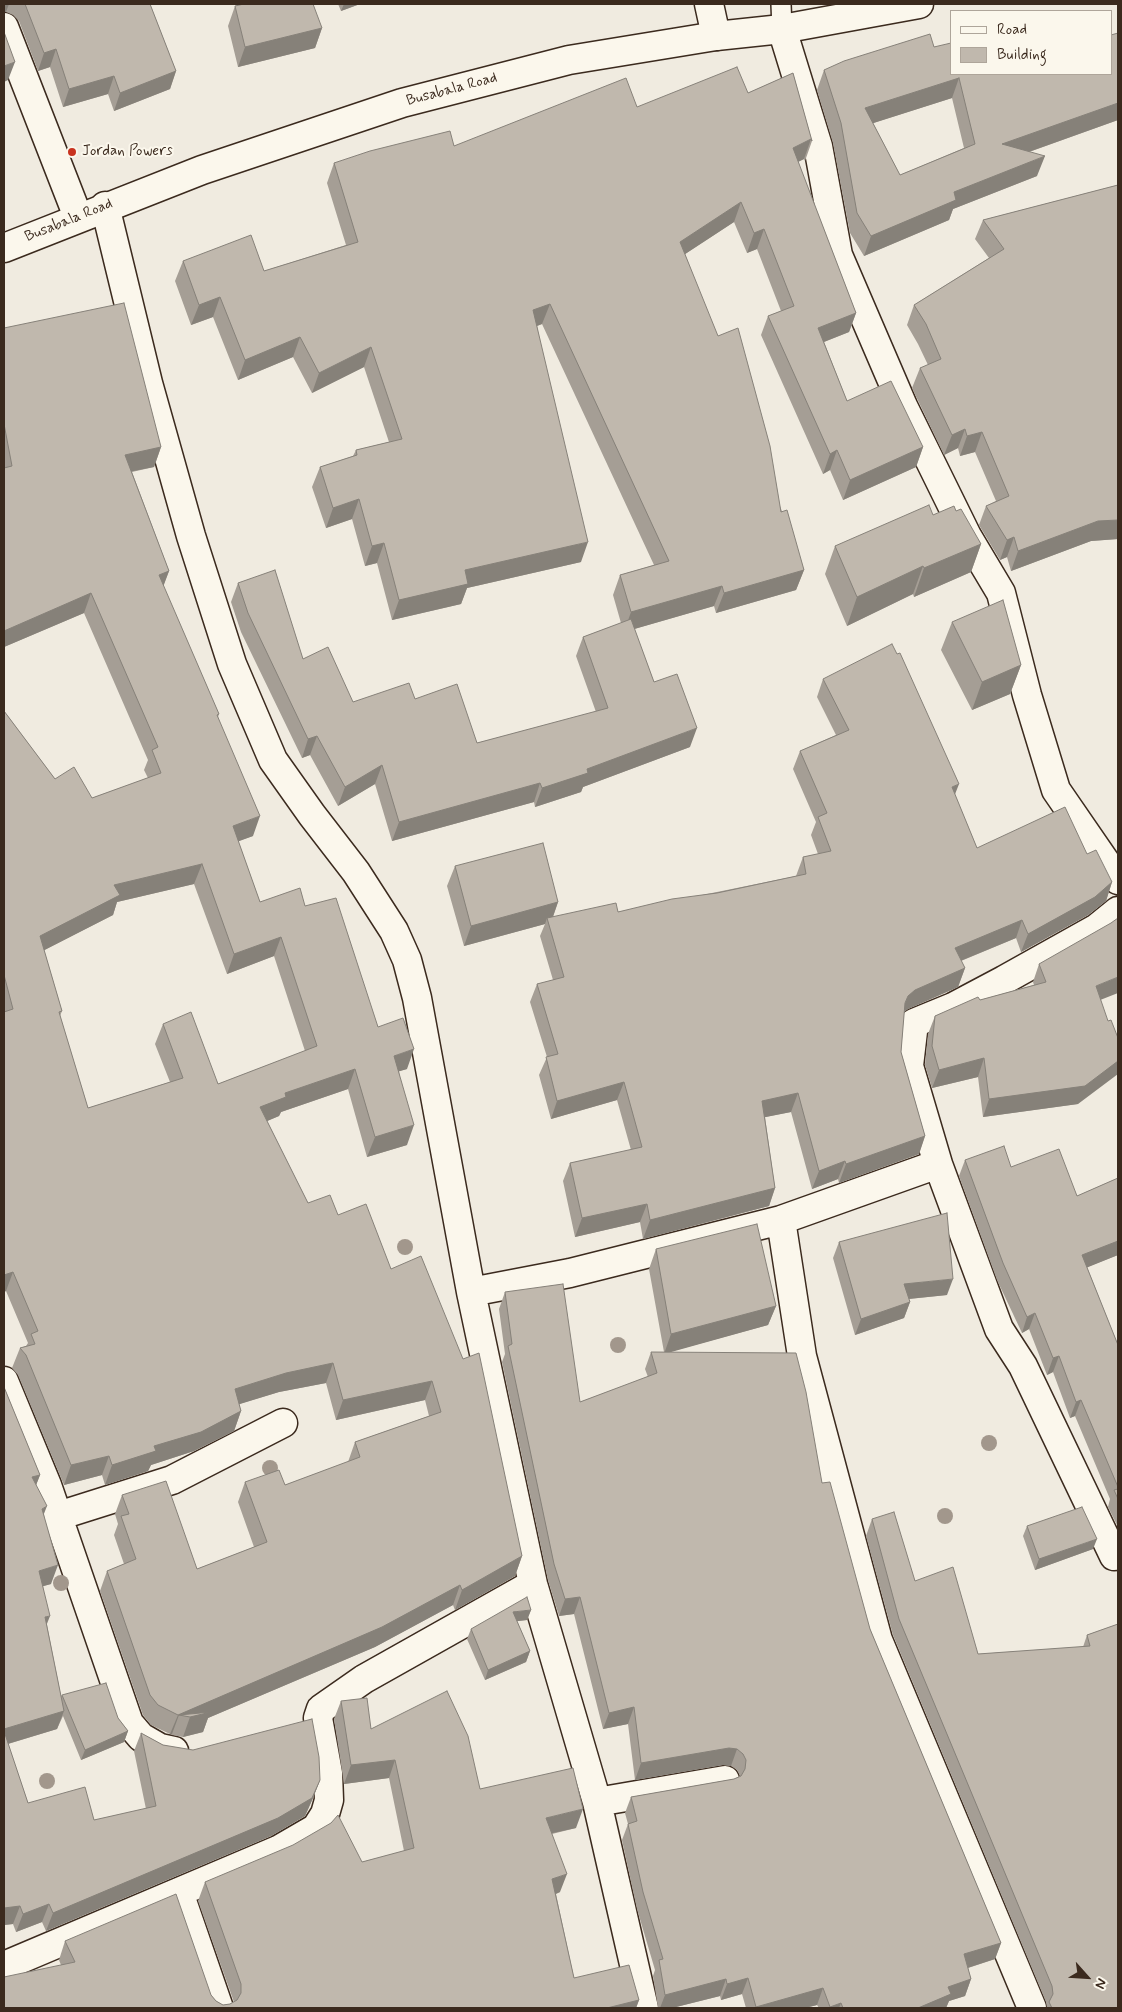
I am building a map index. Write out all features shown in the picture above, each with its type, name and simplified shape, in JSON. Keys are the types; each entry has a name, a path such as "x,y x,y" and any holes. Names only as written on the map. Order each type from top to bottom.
{"street":[{"path":"709,4 716,36"},
{"name":"Busabala Road","path":"4,248 78,217 202,170 402,103 569,60 716,36 781,16 919,4"},
{"path":"781,16 818,146 838,255 903,406 968,536 1001,593 1026,695 1056,790 1118,880"},
{"path":"4,27 78,217"},
{"path":"106,206 148,383 190,536 232,664 273,760 312,816 356,872 394,931 407,960 417,998 472,1292 533,1584 597,1802 644,2008"},
{"path":"1114,1556 1023,1366 999,1329 938,1164 909,1066 914,1023 953,1007 1004,980 1097,928 1118,911"},
{"path":"472,1292 570,1273 781,1220 938,1164"},
{"path":"781,1220 802,1356 878,1640 1032,2008"},
{"path":"4,1381 58,1516 130,1723 141,1736 160,1748 183,1753 202,1748"},
{"path":"58,1516 172,1480 283,1423"},
{"path":"4,1966 278,1850 316,1828 325,1814 329,1800 328,1772 308,1720 364,1679 533,1584"},
{"path":"597,1802 724,1780"},
{"path":"179,1892 219,2008"}],"building":[{"path":"25,4 150,4 176,71 120,93 114,76 69,89 56,49 44,53"},
{"path":"244,4 313,4 322,28 245,47 235,6"},
{"path":"4,32 15,62 4,66"},
{"path":"1118,33 1118,103 1002,144 1045,156 954,192 956,200 871,236 857,213 841,123 824,70 844,61 930,34 934,47 950,43 950,75 1112,75 1112,35","holes":["959,78 975,144 900,175 865,108"]},
{"path":"737,67 748,93 793,73 812,141 811,139 793,148 856,313 818,328 847,401 891,381 923,447 850,480 837,450 830,454 768,316 794,306 764,229 754,233 741,202 680,242 718,336 738,328 770,446 781,512 787,510 804,570 724,593 722,586 631,612 620,575 669,561 550,304 533,310 588,542 465,570 468,584 399,600 384,543 372,546 359,499 333,508 320,467 357,455 356,450 402,439 371,347 319,373 300,337 245,360 220,297 199,305 183,261 251,235 264,271 358,242 334,163 370,151 450,131 454,146 626,78 637,107"},
{"path":"1118,185 1118,520 1098,521 1018,551 1014,537 1007,540 986,506 1009,496 982,432 967,436 965,429 952,435 920,368 941,359 926,324 914,305 1004,249 983,220"},
{"path":"124,303 161,447 125,455 169,571 159,575 219,714 217,715 260,816 233,826 260,902 300,888 305,906 336,898 378,1027 403,1018 414,1049 394,1056 414,1125 375,1137 355,1069 285,1093 286,1097 260,1107 308,1203 330,1195 338,1215 366,1204 391,1269 421,1256 463,1359 479,1353 522,1556 462,1590 460,1585 382,1627 178,1715 158,1705 150,1695 107,1571 136,1559 121,1516 129,1514 122,1495 166,1481 197,1569 267,1542 245,1482 279,1470 285,1485 360,1457 355,1442 441,1412 432,1381 343,1400 333,1363 286,1373 235,1389 241,1411 201,1432 154,1446 156,1451 112,1465 109,1456 71,1465 26,1355 20,1348 35,1344 31,1334 38,1331 13,1272 4,1275 4,1012 13,1009 4,975 4,711 55,779 74,767 92,798 161,773 152,750 158,747 91,593 4,631 4,468 12,466 4,424 4,328","holes":["202,864 234,954 281,937 317,1046 218,1084 191,1012 163,1024 183,1078 88,1108 59,1012 62,1011 40,936 120,895 114,885"]},
{"path":"929,505 933,515 954,506 956,511 961,509 981,544 924,568 923,566 857,597 835,546"},
{"path":"275,570 303,659 328,647 353,702 409,683 415,699 457,684 477,743 608,708 583,637 631,619 654,682 677,674 697,728 587,769 588,773 542,788 540,783 399,822 382,765 345,787 317,736 308,739 248,613 238,583"},
{"path":"1003,600 1021,665 982,682 952,622"},
{"path":"892,644 897,654 900,653 959,784 952,787 977,848 1065,807 1087,854 1096,850 1112,882 1095,897 1028,934 1022,920 955,948 965,968 915,990 908,996 905,1003 901,1052 925,1136 846,1164 845,1161 819,1171 798,1093 762,1101 775,1188 650,1220 647,1204 582,1218 570,1163 642,1147 624,1082 557,1101 546,1057 558,1054 537,984 564,977 547,918 616,903 618,912 672,899 717,893 806,874 803,857 831,851 818,817 827,813 800,751 849,730 823,679"},
{"path":"543,843 558,902 471,926 455,866"},
{"path":"1118,918 1118,977 1096,986 1108,1021 1111,1020 1118,1038 1118,1061 1085,1086 989,1099 984,1058 939,1070 932,1046 935,1016 978,997 980,1000 1046,982 1039,964"},
{"path":"1004,1146 1011,1167 1059,1149 1077,1196 1118,1178 1118,1241 1082,1255 1118,1345 1118,1487 1081,1400 1076,1402 1059,1356 1053,1358 1035,1313 1027,1317 1003,1263 965,1160"},
{"path":"947,1213 953,1279 904,1284 910,1302 861,1319 839,1242"},
{"path":"757,1224 776,1306 671,1334 656,1249"},
{"path":"563,1284 580,1402 657,1373 651,1352 796,1353 806,1392 822,1483 830,1482 870,1629 1001,1943 964,1954 971,1979 948,1987 951,1994 918,2008 843,2008 841,2003 830,2007 823,1988 756,2007 748,1978 727,1984 726,1979 665,1995 659,1960 663,1959 643,1892 628,1824 637,1821 631,1797 734,1779 741,1776 745,1769 746,1760 737,1749 729,1748 641,1763 634,1707 609,1713 580,1597 565,1599 554,1564 508,1346 512,1344 505,1292"},
{"path":"4,1387 40,1475 32,1477 47,1506 42,1509 58,1565 39,1571 50,1616 45,1617 64,1711 4,1729"},
{"path":"1118,1489 1118,1499 1114,1490"},
{"path":"1082,1507 1097,1539 1039,1559 1027,1526"},
{"path":"894,1512 915,1581 953,1567 978,1654 1090,1646 1087,1635 1118,1624 1118,2008 1052,2008 1049,2002 1053,1994 1052,1986 899,1619 872,1519"},
{"path":"527,1597 531,1610 513,1612 530,1651 488,1670 471,1629"},
{"path":"106,1683 118,1718 128,1731 85,1750 62,1695"},
{"path":"447,1691 468,1736 480,1789 573,1768 583,1809 546,1818 567,1874 552,1879 574,1978 629,1965 639,2000 607,2008 4,2008 4,1977 75,1962 65,1941 176,1894 211,1995 223,2005 237,2000 241,1993 241,1984 205,1882 293,1845 331,1823 338,1815 362,1862 414,1848 395,1760 351,1765 341,1701 367,1698 371,1729"},
{"path":"211,1712 190,1717 179,1715"},
{"path":"312,1719 319,1757 320,1780 312,1798 278,1818 53,1913 49,1904 23,1914 20,1906 4,1908 4,1731 28,1803 85,1787 94,1820 156,1806 141,1733 163,1745 193,1750"}],"place":[{"name":"Jordan Powers","path":"72,152"}]}
